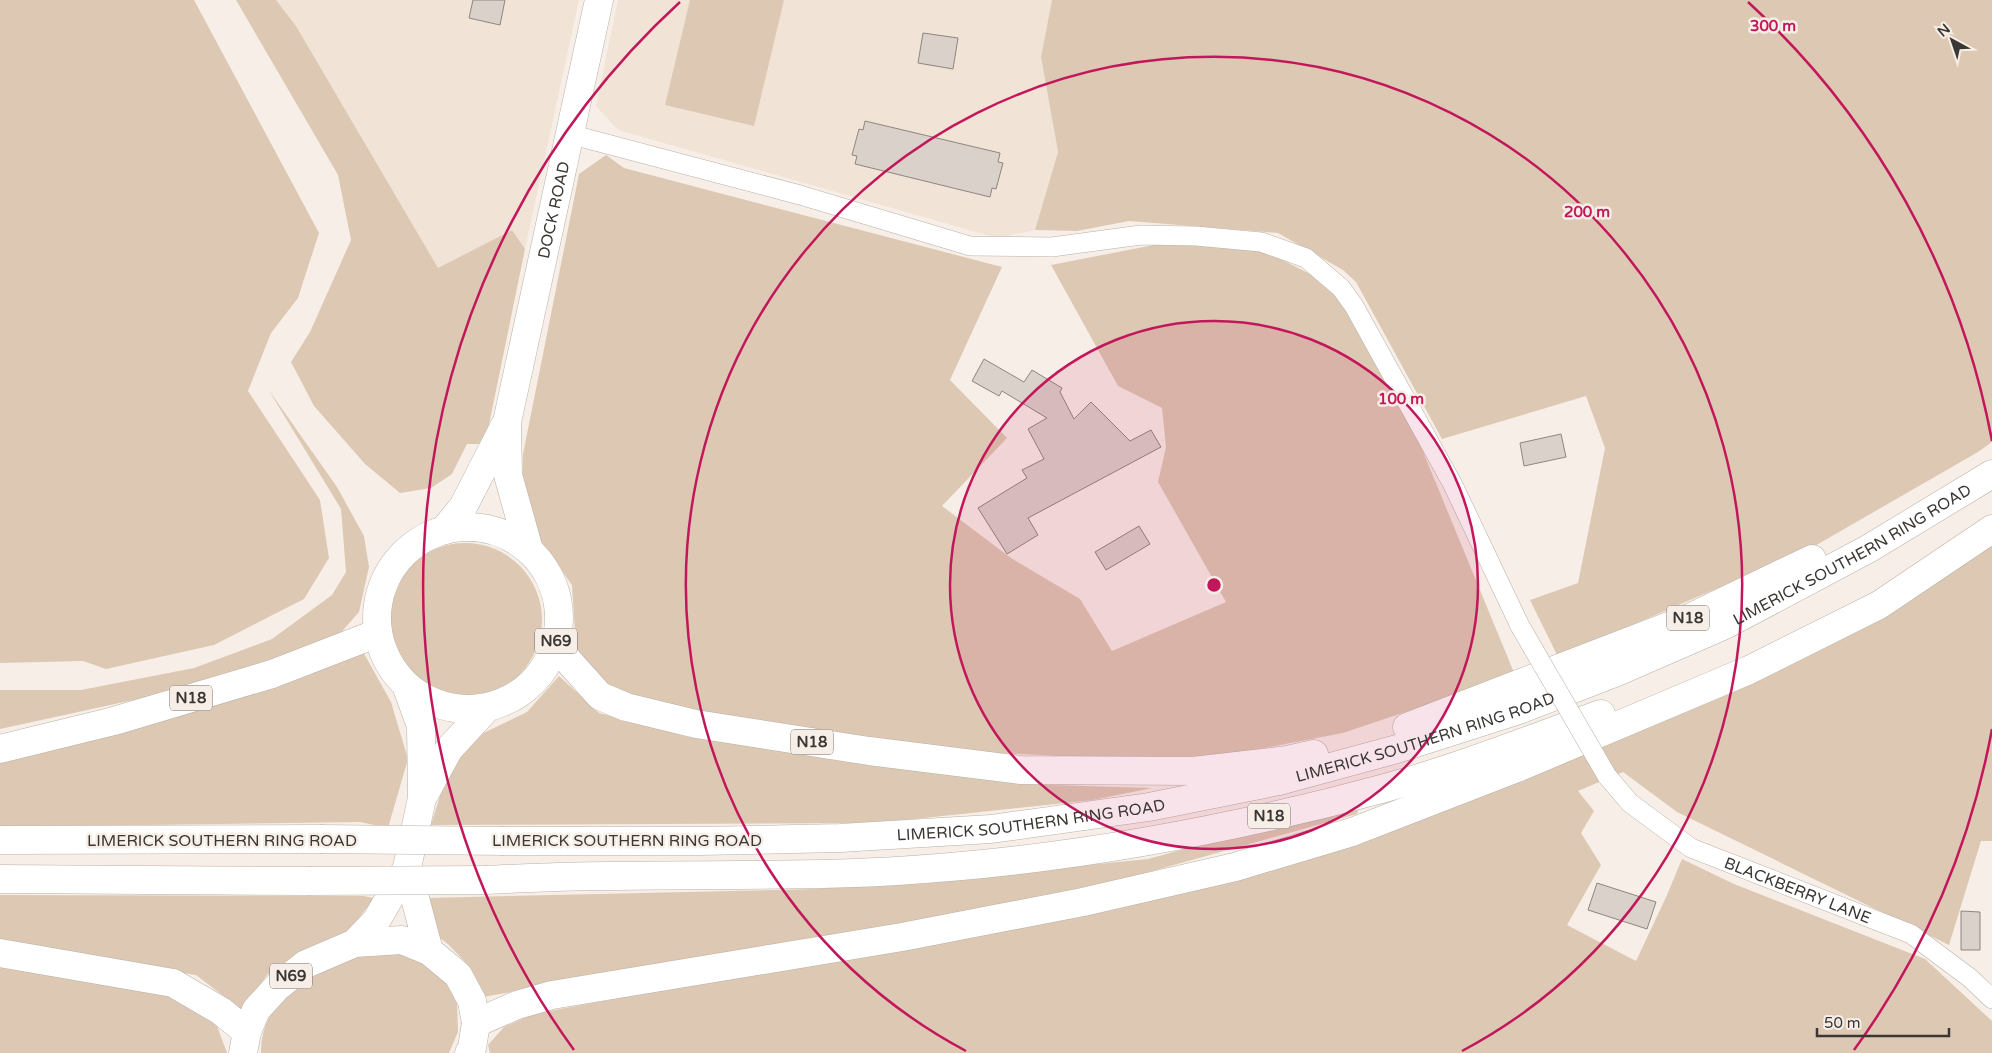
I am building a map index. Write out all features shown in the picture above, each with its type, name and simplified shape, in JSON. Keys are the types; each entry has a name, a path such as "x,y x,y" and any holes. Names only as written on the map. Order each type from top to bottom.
{"main road":[{"name":"DOCK ROAD","path":"529,550 508,476 507,422 599,0"},
{"name":"DOCK ROAD","path":"444,530 463,507 507,422"},
{"name":"N18","path":"1368,741 1687,619 1851,540 1992,460"},
{"name":"LIMERICK SOUTHERN RING ROAD","path":"0,840 701,841 840,838 991,829 1149,807 1279,781 1397,749 1516,711 1617,672 1734,620 1868,549 1992,474"},
{"name":"LIMERICK SOUTHERN RING ROAD","path":"0,879 308,882 487,880 606,876 778,876 898,871 1005,861 1119,846 1281,813 1387,787 1502,750 1608,711 1769,640 1924,558 1992,516"},
{"name":"N69","path":"474,527 503,534 529,550 546,570 556,594 560,620 555,646 545,668 530,686 510,699 487,708 465,710 444,706 424,698 406,685 388,662 378,633 378,608 384,583 395,564 410,548 428,536 444,530 474,527"},
{"name":"N18","path":"473,1044 517,1005 552,995 902,937 1084,902 1235,867 1352,832 1518,768 1749,670 1879,605 1992,529"},
{"name":"N18","path":"0,749 114,721 272,674 378,633"},
{"name":"N18","path":"555,646 600,696 626,707 696,724 869,751 1021,770 1193,772 1287,760 1433,727 1617,672"},
{"name":"N69","path":"355,943 376,921 407,868 422,798 421,726 406,685"},
{"name":"N69","path":"422,798 449,749 487,708"},
{"name":"N69","path":"407,868 429,950"},
{"name":"N69","path":"245,1042 256,1010 277,988 306,964 355,943 402,940 429,950 458,975 472,1001 473,1044"},
{"path":"0,953 173,983 221,1011 245,1042"}],"street":[{"name":"BLACKBERRY LANE","path":"569,134 800,195 970,246 1052,247 1141,235 1196,236 1261,242 1306,258 1341,288 1354,306 1452,485 1520,626 1607,776 1630,803 1691,848 1911,934 1970,978 1992,999"}],"shaded area":[{"path":"0,0 194,0 319,233 298,298 271,333 248,391 320,500 329,558 304,599 214,645 106,669 83,661 0,663"},
{"path":"236,0 276,0 296,26 438,268 512,230 525,249 485,444 467,444 452,474 431,488 400,493 365,464 314,406 291,362 310,332 351,240 338,175"},
{"path":"276,0 579,0 525,249 511,230 438,269 296,26"},
{"path":"618,0 1052,0 1041,57 1058,152 1035,230 997,238 618,130 596,106"},
{"path":"690,0 784,0 754,126 665,105"},
{"path":"1052,0 1992,0 1992,442 1978,452 1813,547 1558,657 1530,600 1578,583 1605,448 1586,396 1442,439 1356,282 1343,270 1278,233 1129,221 1077,231 1035,230 1058,152 1041,57"},
{"path":"606,155 624,168 1002,267 950,380 1007,438 942,506 1011,558 1080,599 1112,651 1226,602 1158,482 1166,447 1162,408 1118,386 1051,265 1164,243 1267,252 1310,274 1345,303 1417,437 1515,675 1343,733 1222,756 1098,758 939,750 645,702 602,687 576,647 572,585 539,539 522,498 523,454 579,174"},
{"path":"268,389 337,487 364,536 369,567 359,612 337,637 184,689 0,729 0,690 81,690 194,668 272,639 332,595 346,572 341,509"},
{"path":"1992,541 1992,841 1981,841 1949,945 1677,812 1623,772 1578,791 1594,811 1581,833 1601,865 1567,925 1636,961 1682,859 1734,884 1925,959 1992,1021 1992,1053 490,1053 488,1045 504,1027 533,1014 749,974 1386,829"},
{"path":"465,543 494,549 508,556 519,566 529,577 536,591 542,620 536,649 529,663 519,674 508,684 494,691 465,697 436,691 422,684 411,674 401,663 394,649 388,620 394,591 401,577 411,566 422,556 436,549"},
{"path":"362,650 391,702 408,759 388,828 360,822 0,827 0,753 212,702 335,665"},
{"path":"559,676 599,713 688,737 1020,784 1152,788 1093,800 877,823 431,825 448,770 471,739 527,712"},
{"path":"1360,801 1357,814 1127,878 1006,904 483,997 468,965 449,945 436,935 426,898 815,889 1148,859"},
{"path":"0,895 363,896 374,898 350,930 303,950 267,975 242,1010 196,975 0,944"},
{"path":"395,953 425,961 446,980 457,1003 458,1032 449,1053 261,1053 263,1034 269,1017 279,1002 291,990 322,970 339,963 362,956"},
{"path":"0,966 173,991 214,1018 227,1053 0,1053"}],"building":[{"path":"473,0 505,0 500,25 469,18"},
{"path":"923,33 958,38 953,69 918,63"},
{"path":"865,121 1000,153 998,162 1003,163 996,189 992,188 990,197 855,164 857,156 852,155 859,129 863,130"},
{"path":"984,359 1024,382 1032,370 1062,388 1060,392 1074,419 1091,402 1130,441 1151,430 1161,447 1028,518 1038,535 1007,554 978,508 1027,478 1022,470 1044,459 1028,429 1047,418 1002,391 999,396 972,381"},
{"path":"1561,434 1566,457 1524,466 1520,443"},
{"path":"1139,526 1150,544 1106,570 1095,552"},
{"path":"1597,883 1656,902 1647,929 1588,910"},
{"path":"1961,911 1980,912 1980,950 1961,950"}]}
